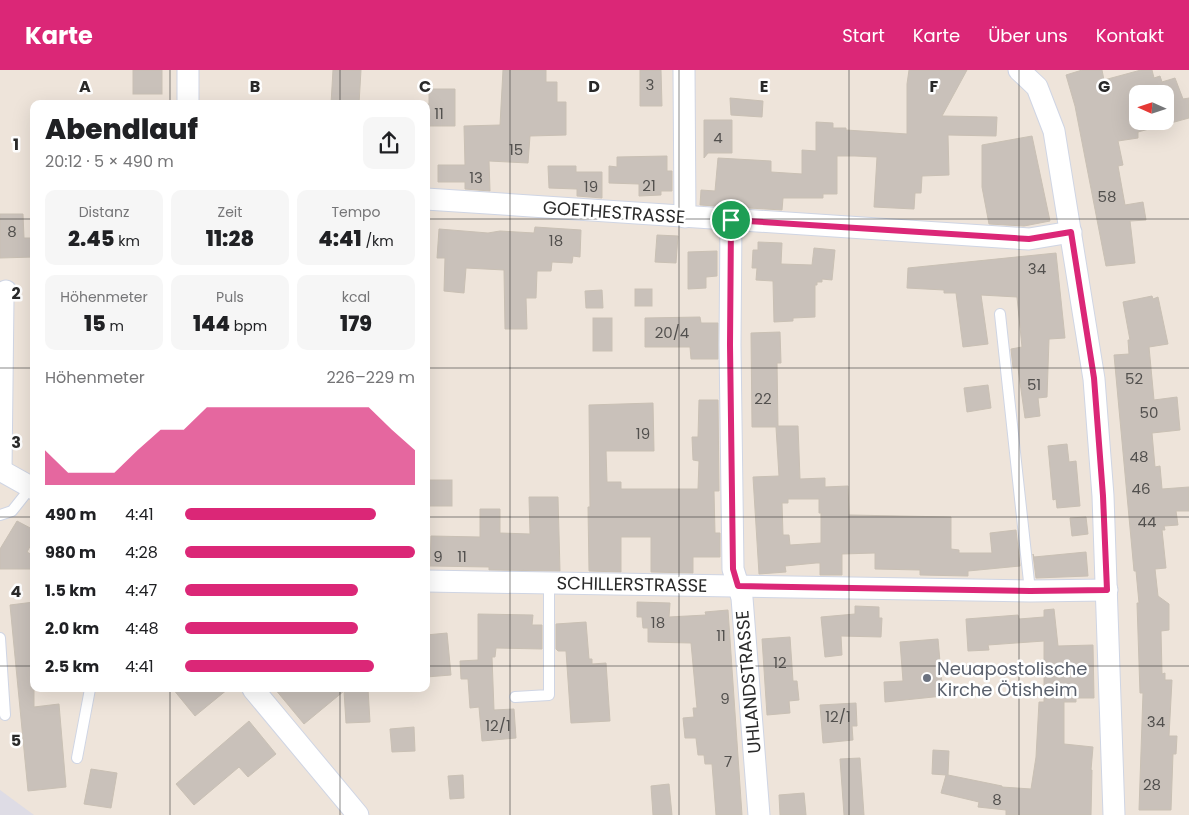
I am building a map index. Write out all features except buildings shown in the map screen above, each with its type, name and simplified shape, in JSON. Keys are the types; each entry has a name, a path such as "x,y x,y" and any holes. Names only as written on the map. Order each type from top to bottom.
{"street":[{"path":"188,70 188,100"},
{"path":"684,70 685,217"},
{"path":"1019,70 1038,87 1054,131 1094,378 1103,496 1114,815"},
{"name":"GOETHESTRASSE","path":"430,199 1029,239 1071,232"},
{"name":"UHLANDSTRASSE","path":"731,220 730,345 733,569 742,598 759,815"},
{"path":"6,291 3,299 0,470 30,487"},
{"name":"SCHILLERSTRASSE","path":"430,580 1030,591 1107,590"},
{"path":"256,692 358,815"}],"lane":[{"path":"1000,314 1030,591"},
{"path":"0,515 12,511 30,490"},
{"path":"515,697 549,695 549,582"},
{"path":"0,638 6,715"},
{"path":"77,758 89,692"}],"shaded area":[{"path":"0,790 34,815 0,815"}],"place":[{"name":"Neuapostolische Kirche Ötisheim","path":"927,678"}],"route":[{"path":"731,220 1029,239 1071,232 1094,378 1103,496 1107,590 1030,591 738,586 733,569 730,345 731,220"}]}
